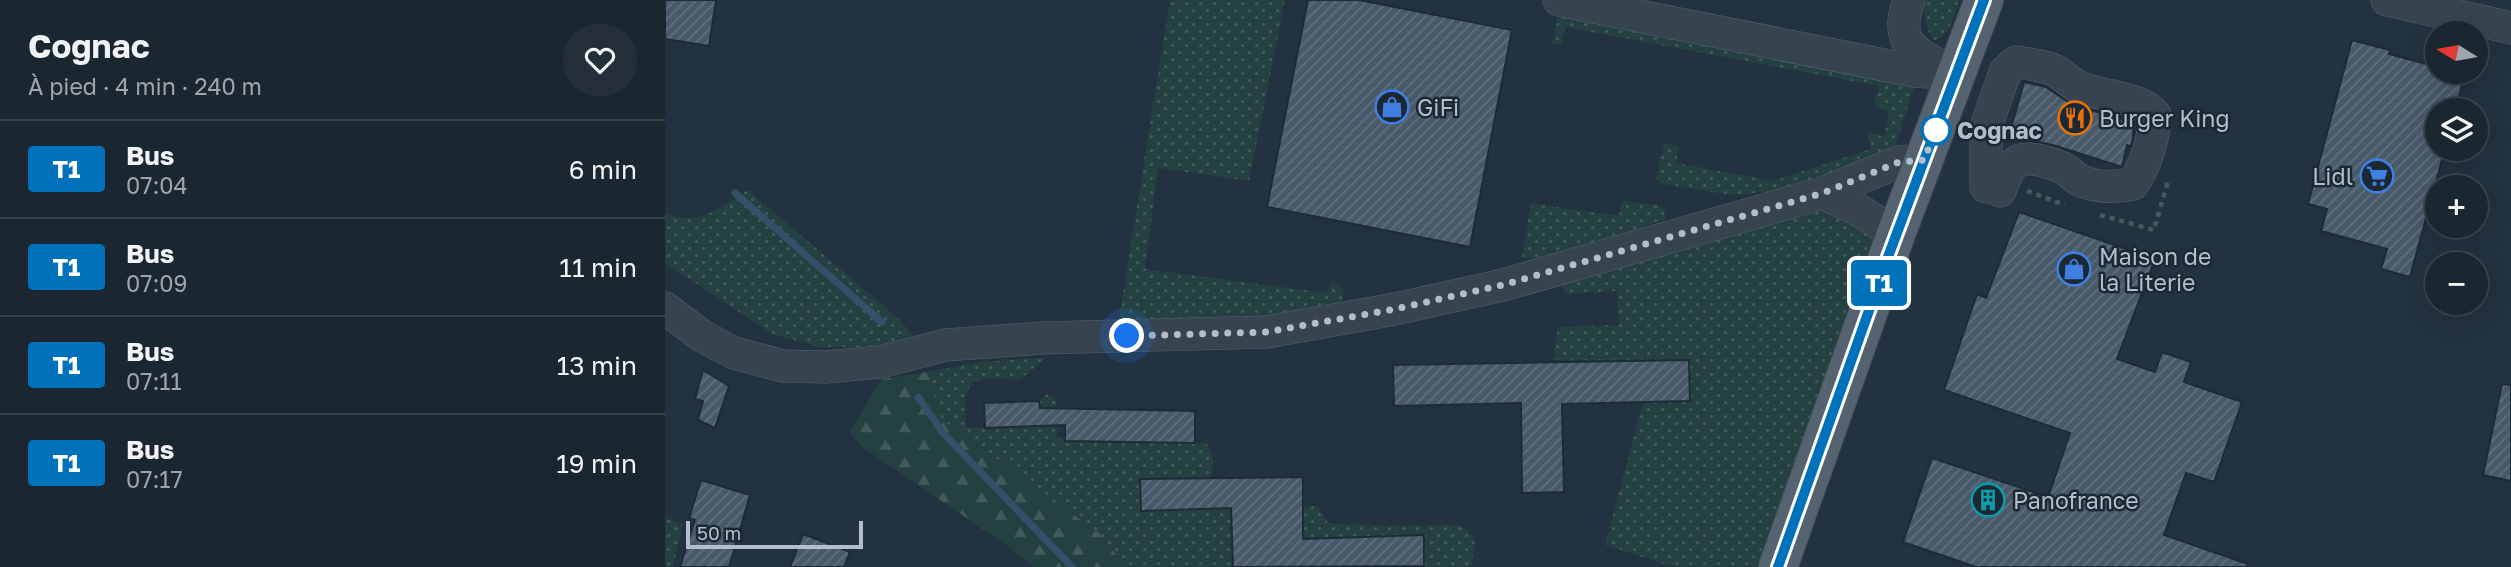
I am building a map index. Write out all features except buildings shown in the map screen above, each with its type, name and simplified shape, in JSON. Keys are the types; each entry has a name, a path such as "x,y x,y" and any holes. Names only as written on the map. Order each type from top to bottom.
{"main road":[{"path":"1778,567 1896,234 1984,0"}],"street":[{"path":"1559,0 1914,71 1957,74"},
{"path":"1909,0 1903,31 1906,41 1920,56 1957,74"},
{"path":"2387,0 2511,28"},
{"path":"2015,62 2056,71 2077,86 2150,109 2155,115 2148,153 2133,184 2108,188 2094,185 2057,166 2029,158 2012,164 1993,189 1986,127 2005,72 2015,62"},
{"path":"665,308 702,336 734,353 783,366 811,367 880,362 947,345 1043,338 1267,332 1395,309 1503,285 1823,193 1899,162 1924,160"},
{"path":"1823,193 1857,209 1896,234"}],"green space":[{"path":"1170,0 1285,0 1249,181 1158,168 1145,269 1328,293 1331,280 1341,286 1344,297 1337,307 1261,322 1118,325"},
{"path":"1926,0 1959,0 1951,25 1939,39 1933,40 1926,25"},
{"path":"1558,15 1915,84 1893,152 1776,191 1731,195 1662,184 1656,179 1664,143 1679,146 1676,163 1773,181 1871,149 1867,131 1884,137 1889,112 1874,105 1879,86 1565,27 1561,45 1552,43"},
{"path":"748,190 899,319 913,336 871,347 820,347 772,334 665,263 665,214 689,218 699,216 718,209"},
{"path":"1622,201 1658,205 1664,208 1666,219 1569,251 1548,256 1522,257 1531,203 1619,216"},
{"path":"1819,208 1875,231 1759,567 1674,567 1605,545 1643,402 1689,401 1689,360 1553,360 1558,327 1619,325 1617,291 1564,294 1562,283"},
{"path":"1045,358 1020,380 990,378 972,382 965,396 966,427 1040,426 1039,401 1047,394 1056,400 1057,436 1065,441 1206,443 1213,459 1211,478 1141,479 1141,511 1317,506 1328,523 1385,526 1455,525 1467,529 1473,536 1475,544 1471,567 1126,567 1099,533 941,419 928,372 978,362"},
{"path":"928,372 941,419 1099,533 1126,567 1034,567 1005,544 862,447 849,432 882,379"},
{"path":"665,518 683,524 673,567 665,567"}],"waterway":[{"path":"735,193 882,322"},
{"path":"918,397 943,433 1072,567"}],"bus line":[{"name":"T1","path":"1778,567 1888,257 1984,0"}],"place":[{"name":"GiFi","path":"1392,107"},
{"name":"Burger King","path":"2075,118"},
{"name":"Cognac","path":"1936,130"},
{"name":"Lidl","path":"2377,176"},
{"name":"Maison de la Literie","path":"2074,269"},
{"name":"Panofrance","path":"1988,500"}],"route":[{"path":"1127,336 1267,332 1395,309 1503,285 1823,193 1899,162 1924,160 1938,125 1936,130"}]}
